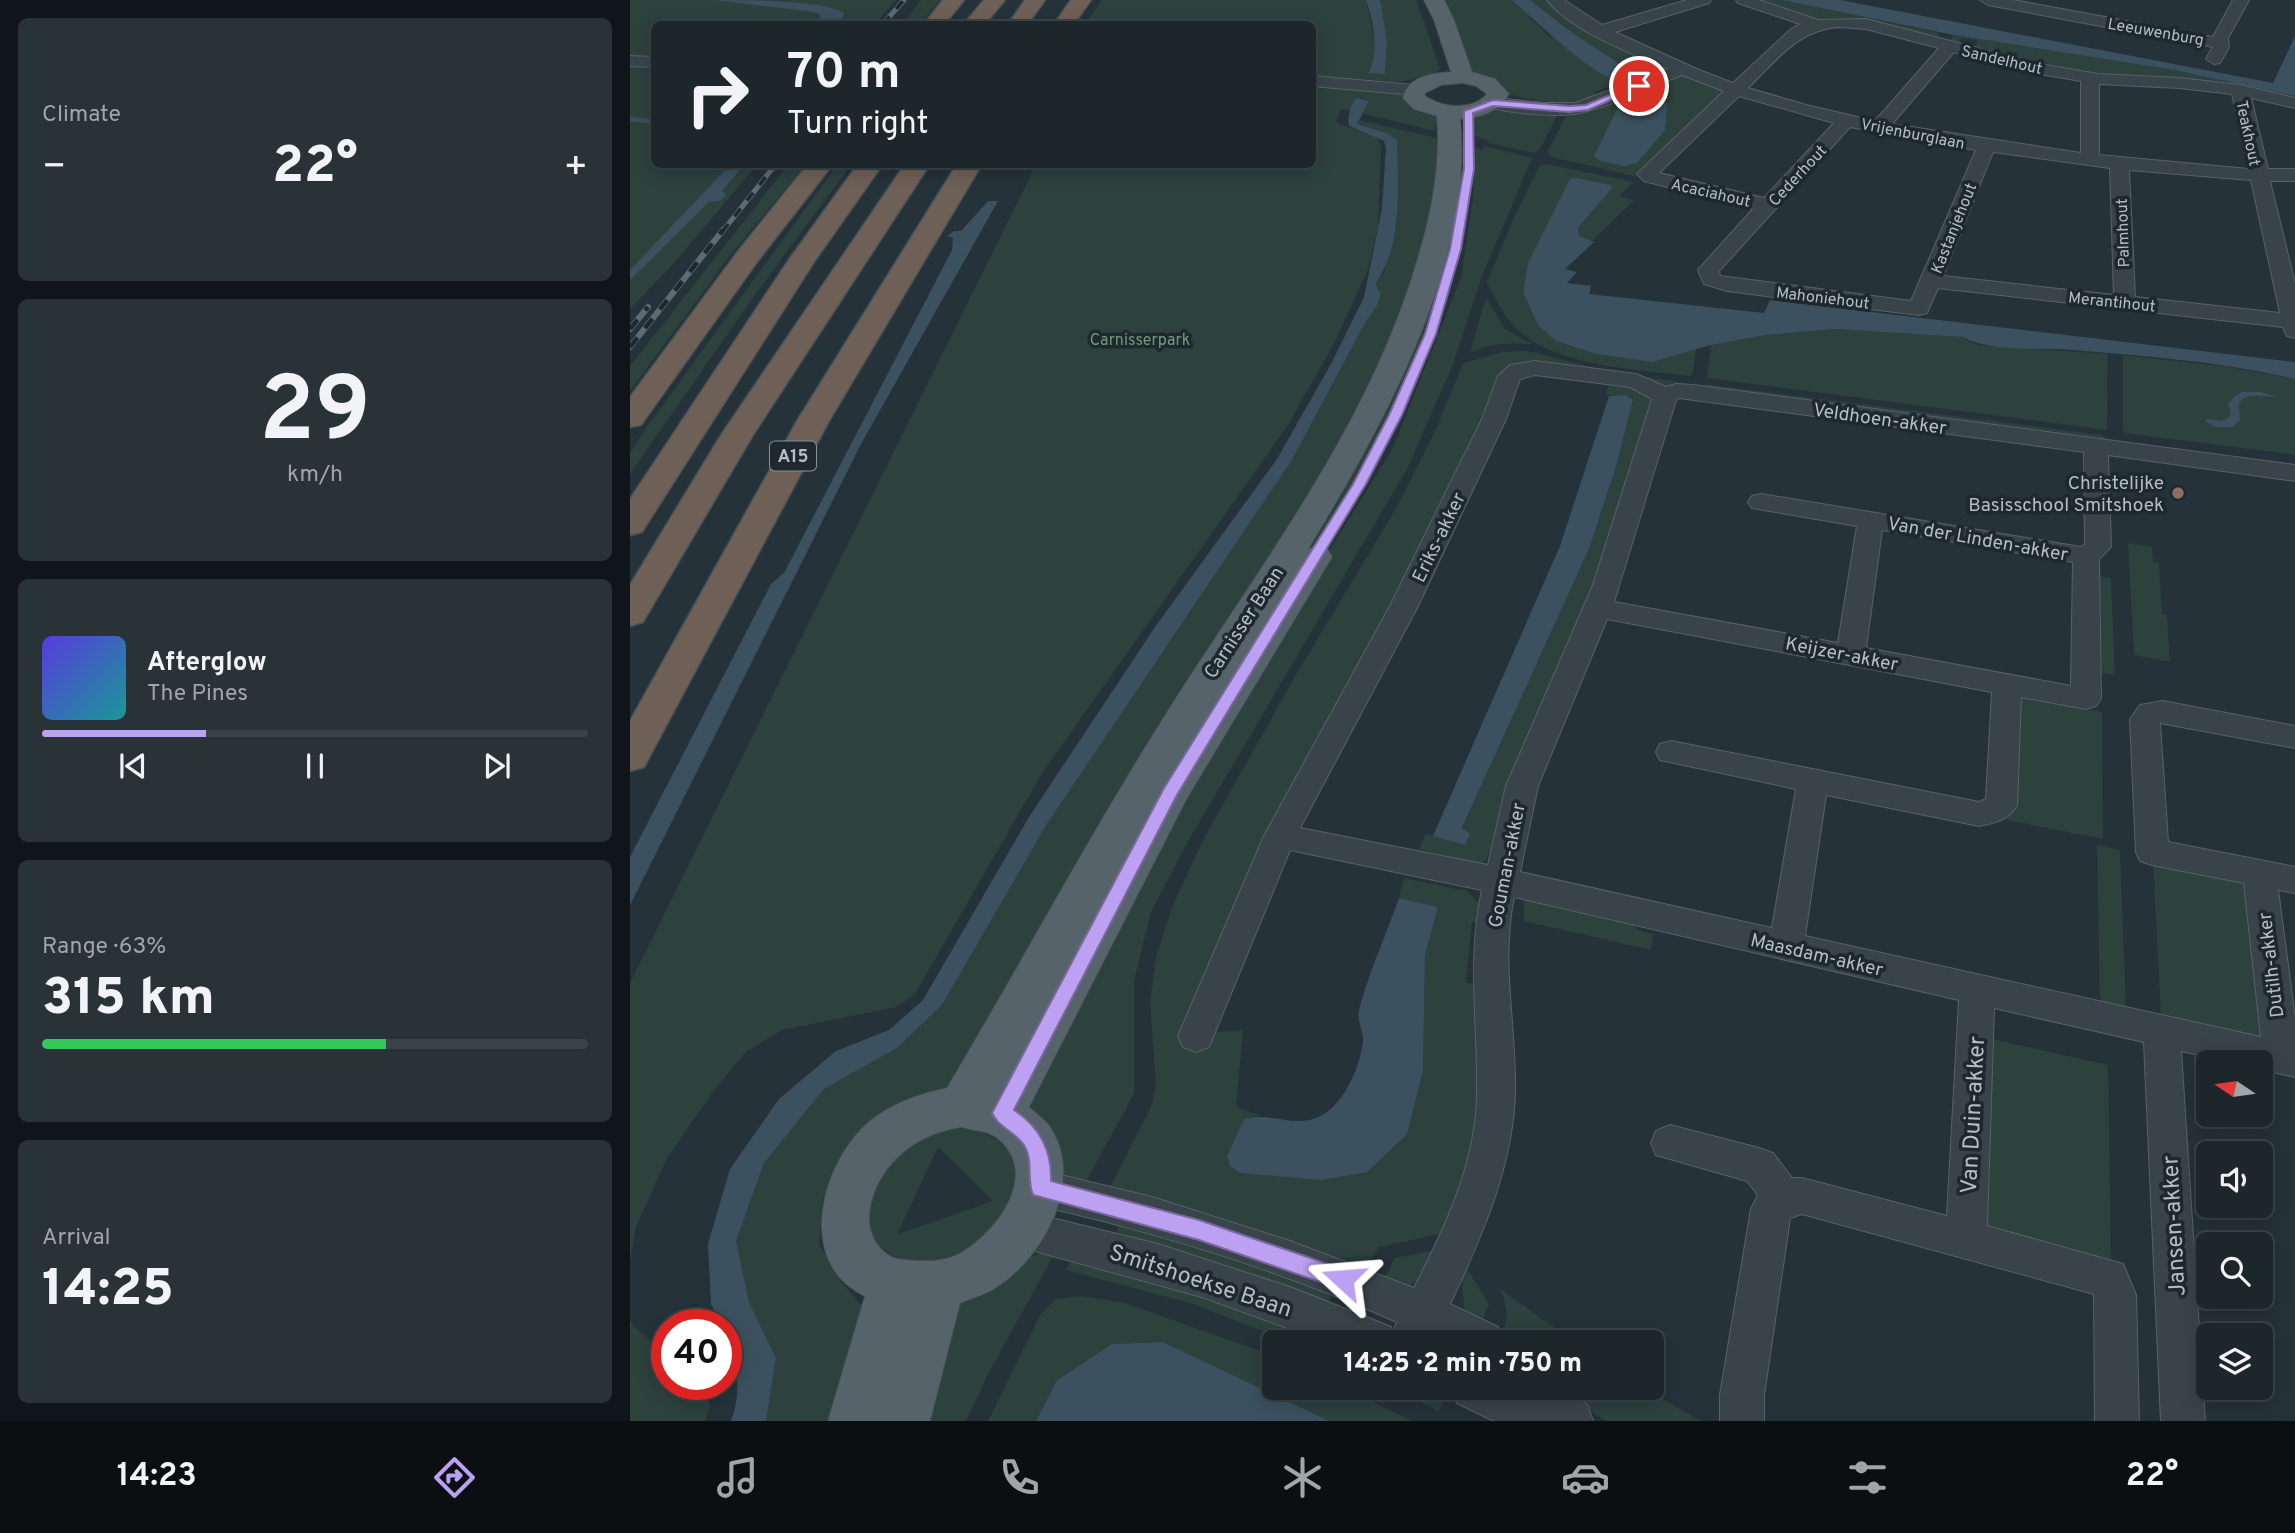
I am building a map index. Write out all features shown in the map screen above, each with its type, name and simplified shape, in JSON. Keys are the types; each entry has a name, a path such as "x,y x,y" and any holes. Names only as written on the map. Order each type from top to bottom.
{"highway":[{"path":"936,21 954,0"},
{"path":"977,21 995,0"},
{"path":"1020,21 1035,0"},
{"path":"1066,21 1081,0"},
{"path":"630,418 748,256 818,168"},
{"path":"630,525 801,261 868,168"},
{"path":"630,614 737,435 915,168"},
{"path":"737,435 842,316 952,168"},
{"name":"A15","path":"630,757 813,421 968,168"}],"main road":[{"name":"Carnisser Baan","path":"1418,0 1436,41 1469,96"},
{"name":"Carnisser Baan","path":"982,1110 1170,793 1360,484 1396,415 1430,334 1456,249 1469,169 1469,96 1444,20 1434,0"},
{"path":"1429,81 1469,96 1430,108 1414,98 1415,90 1429,81"},
{"path":"937,1110 982,1110 1021,1126 1034,1143 1041,1164 1032,1209 1007,1249 987,1265 964,1277 917,1284 873,1274 857,1259 847,1240 843,1218 846,1195 856,1172 871,1151 890,1133 913,1119 937,1110"},
{"path":"855,1421 917,1284"},
{"path":"902,1421 917,1284"}],"street":[{"name":"Vrijenburglaan","path":"1555,0 1601,32 1681,70 1734,91 1846,120 1986,147 2119,164 2185,172 2295,175"},
{"path":"1601,32 1703,0"},
{"path":"1744,0 1818,24"},
{"name":"Leeuwenburg","path":"1988,0 2220,43"},
{"path":"2091,19 2105,0"},
{"path":"2213,61 2241,0"},
{"name":"Leeuwenburg","path":"2079,36 2091,19"},
{"name":"Sandelhout","path":"1734,91 1797,32 1818,24 1848,22 1908,33 1999,60 2090,78 2179,83 2240,90 2295,103"},
{"path":"1880,127 1949,47"},
{"path":"630,61 651,62"},
{"path":"1469,96 1569,109 1588,107 1681,70"},
{"path":"2090,78 2090,160"},
{"path":"1316,81 1415,90"},
{"name":"Teakhout","path":"2240,90 2294,326"},
{"name":"Acaciahout","path":"1734,91 1647,174 1752,202 1771,204"},
{"name":"Cederhout","path":"1727,285 1711,280 1708,270 1846,120"},
{"name":"Kastanjehout","path":"1919,308 1986,147"},
{"name":"Palmhout","path":"2119,164 2125,303"},
{"name":"Merantihout","path":"1931,281 2294,326"},
{"name":"Mahoniehout","path":"1727,285 1919,308"},
{"name":"Eriks-akker","path":"1196,1036 1280,836 1404,606 1494,419 1510,376 1518,370 1535,368 1636,381 1665,396"},
{"name":"Veldhoen-akker","path":"1665,396 1676,391 1693,393 2295,473"},
{"name":"Gouman-akker","path":"1418,1327 1458,1243 1489,1154 1496,1094 1490,985 1493,918 1522,786 1598,608 1665,396"},
{"path":"2086,556 2098,547 2096,447"},
{"name":"Van der Linden-akker","path":"1762,502 2086,556"},
{"name":"Van der Linden-akker","path":"1851,654 1871,519"},
{"name":"Keijzer-akker","path":"1598,608 2086,699 2086,556"},
{"path":"1671,752 1979,814 1990,813 2001,805 2007,684"},
{"path":"2295,737 2163,712 2151,712 2145,719 2152,852 2295,880"},
{"path":"1786,947 1813,781"},
{"path":"1280,836 1501,881"},
{"name":"Dutilh-akker","path":"2259,873 2288,1059"},
{"name":"Maasdam-akker","path":"1501,881 2288,1059"},
{"name":"Van Duin-akker","path":"1966,1240 1977,990"},
{"name":"Jansen-akker","path":"2148,1028 2183,1421"},
{"path":"1670,1143 1759,1166 1783,1197"},
{"path":"1742,1421 1742,1395 1771,1209 1783,1197 1802,1196 2108,1278 2115,1295 2117,1421"},
{"name":"Smitshoekse Baan","path":"1032,1209 1199,1230 1368,1287 1418,1327"},
{"name":"Smitshoekse Baan","path":"1032,1209 1072,1240 1205,1277 1344,1330"},
{"path":"1497,1400 1542,1421"},
{"path":"1547,1400 1571,1421"}],"green space":[{"path":"630,0 896,0 878,21 651,21 651,168 754,168 674,263 630,309"},
{"path":"921,0 940,0 922,21 904,21"},
{"name":"Carnisserpark","path":"1102,0 1366,0 1375,42 1374,60 1385,74 1387,43 1379,0 1416,0 1440,68 1436,73 1400,82 1355,79 1352,87 1400,94 1442,118 1445,129 1435,126 1435,131 1361,113 1369,101 1366,99 1357,98 1351,111 1341,109 1336,121 1339,124 1376,137 1381,146 1378,226 1368,269 1334,344 1288,425 1041,775 915,994 896,1007 782,1030 746,1052 715,1089 667,1158 636,1227 630,1261 630,983 1035,168 1316,168 1316,21 1087,21"},
{"path":"1440,0 1512,0 1549,36 1634,73 1574,34 1530,0 1550,0 1669,68 1614,90 1606,88 1594,92 1597,94 1579,101 1545,101 1515,96 1470,73"},
{"path":"1750,0 1781,0 1941,33 1934,40 1907,32 1823,22"},
{"path":"1954,35 2174,70 2295,96 2295,102 2103,75 1973,49 1978,41 1962,38 1958,43 1949,40"},
{"path":"1678,76 1689,76 1726,90 1643,172 1638,171 1634,176 1552,157 1547,152 1569,111"},
{"path":"1496,108 1560,110 1540,149 1535,153 1487,143 1488,141 1473,135 1473,118"},
{"path":"1359,120 1445,140 1439,204 1370,410 958,1085 877,1123 837,1163 823,1200 819,1244 840,1280 863,1307 842,1421 766,1421 776,1358 749,1302 736,1241 764,1163 824,1089 897,1048 942,1005 1047,824 1292,460 1365,323 1378,304 1376,283 1384,272 1396,227 1397,141 1357,124"},
{"path":"1484,146 1532,158 1482,276 1452,367 1407,469 1186,845 1151,912 1134,981 1134,1094 1082,1189 1069,1185 1054,1165 1032,1119 1031,1087 1149,852 1313,576 1392,450 1461,278 1473,198 1474,147 1483,150"},
{"path":"1453,148 1464,148 1457,219 1442,287 1419,353 1390,418 1357,481 1320,542 1078,912 1389,393"},
{"path":"1546,164 1634,182 1619,196 1634,200 1591,242 1579,236 1578,228 1612,187 1576,178 1528,263 1523,292 1653,362 1696,349 1693,373 1690,376 1606,366 1564,355 1528,338 1504,313 1487,282 1539,166"},
{"path":"786,168 803,168 732,253 630,391 630,366"},
{"path":"835,168 849,168 752,299 630,474 630,453"},
{"path":"1486,298 1505,329 1532,344 1492,345 1470,353"},
{"path":"1835,329 1962,337 1977,345 2108,354 2107,430 1707,378 1711,345 1766,335"},
{"path":"1528,351 1600,369 1690,384 1689,388 1667,388 1518,365 1271,836 1210,1033 1243,1030 1236,1107 1260,1115 1244,1119 1227,1156 1230,1166 1423,1070 1425,955 1438,907 1399,898 1404,878 1467,891 1483,907 1481,922 1472,922 1466,983 1478,984 1489,1110 1455,1231 1378,1247 1363,1277 1107,1193 1152,1105 1156,1086 1150,1003 1156,957 1172,907 1203,840 1294,678 1395,510 1437,427 1463,363 1503,352"},
{"path":"2123,355 2229,367 2295,379 2295,455 2125,433"},
{"path":"1609,384 1638,388 1650,398 1656,399 1596,588 1498,852 1490,851 1486,860 1476,864 1419,849 1426,833 1433,836 1469,834 1462,829 1589,549 1616,467 1633,400 1626,395 1605,395"},
{"path":"1705,384 2101,435 2106,438 2106,445 1703,391"},
{"path":"2128,543 2152,547 2153,561 2159,563 2162,614 2167,615 2170,662 2134,655"},
{"path":"2089,575 2111,578 2115,675 2091,671"},
{"path":"2015,695 2102,712 2103,839 2007,820"},
{"path":"2097,845 2120,850 2126,1009 2100,1004"},
{"path":"2153,861 2235,878 2246,884 2269,1041 2161,1016"},
{"path":"1524,897 1630,921 1637,930 1653,934 1651,950 1524,921"},
{"path":"1987,1038 2108,1065 2111,1264 1993,1234 1980,1219"},
{"path":"948,1128 987,1135 1008,1152 1016,1175 1010,1202 995,1227 973,1248 945,1262 914,1263 895,1257 873,1238 867,1219 867,1209 879,1177 885,1165 906,1147","holes":["938,1147 993,1201 898,1234"]},
{"path":"1121,1220 1336,1288 1324,1309 1114,1239"},
{"path":"1446,1248 1433,1269 1407,1288 1382,1284 1395,1258"},
{"path":"1045,1252 1055,1253 988,1374 966,1421 911,1421 951,1307 1023,1259"},
{"path":"1074,1256 1314,1330 1262,1331 1193,1304 1066,1270"},
{"path":"1467,1269 1489,1304 1478,1330 1466,1324 1461,1276"},
{"path":"1500,1289 1558,1330 1503,1330 1505,1303"},
{"path":"1080,1296 1125,1303 1262,1352 1262,1389 1163,1342 1112,1344 1057,1380 1036,1421 988,1421 1040,1315 1056,1299"},
{"path":"630,1318 633,1326 651,1341 651,1400 708,1400 710,1406 705,1421 630,1421"},
{"path":"1285,1400 1369,1400 1412,1421 1329,1421"},
{"path":"1417,1400 1445,1400 1438,1411"},
{"path":"1576,1400 1664,1400 1701,1421 1605,1421"}],"water":[{"path":"713,0 802,3 820,5 844,13 841,21 820,21 820,14"},
{"path":"1366,0 1379,0 1381,4 1387,43 1385,74 1369,73 1374,55 1374,36"},
{"path":"1512,0 1530,0 1574,34 1634,73 1620,79 1605,76 1562,45"},
{"path":"1781,0 1840,0 2273,83 2295,36 2295,96 2174,70 1954,35"},
{"path":"1656,93 1667,103 1665,130 1637,163 1624,166 1601,161 1594,156 1620,103"},
{"path":"1357,98 1369,101 1357,124 1386,133 1397,140 1395,233 1385,268 1376,283 1378,291 1381,292 1378,304 1365,323 1292,460 1047,824 942,1005 897,1048 824,1089 764,1163 736,1241 749,1302 776,1358 766,1421 731,1421 736,1400 742,1400 742,1309 713,1309 708,1244 730,1169 779,1099 836,1051 889,1030 923,1000 1029,817 1155,627 1277,459 1331,364 1364,297 1382,208 1386,147 1384,141 1349,126 1353,103"},
{"path":"727,168 741,168 722,191 726,195 720,201 709,202 630,280 630,270"},
{"path":"1570,179 1611,185 1612,188 1578,228 1579,236 1594,242 1565,269 1577,272 1567,283 1591,286 1589,294 1764,313 1770,300 2295,362 2295,379 2184,360 2002,347 1962,337 1835,329 1766,335 1711,345 1653,362 1597,354 1556,341 1538,325 1523,292 1528,263"},
{"path":"988,201 998,201 861,444 630,905 630,857 771,584 784,573 952,250 953,238 947,236 954,231 961,231"},
{"path":"2242,392 2261,392 2277,397 2252,396 2243,399 2239,403 2240,420 2233,427 2215,427 2206,422 2206,419 2222,420 2228,417 2231,414 2228,404"},
{"path":"1626,395 1633,400 1616,467 1589,549 1462,828 1470,834 1465,845 1433,836 1560,546 1609,396"},
{"path":"1399,898 1438,907 1425,955 1423,1070 1407,1134 1367,1172 1321,1180 1241,1173 1230,1166 1227,1156 1244,1119 1313,1119 1333,1107 1348,1087 1363,1041 1359,1010"},
{"path":"1163,1342 1262,1389 1262,1400 1285,1400 1329,1421 1036,1421 1057,1380 1112,1344"}],"waterway":[{"path":"630,119 651,122"}],"railway":[{"path":"886,21 904,0"},
{"path":"722,232 773,168"},
{"path":"630,347 723,230"},
{"path":"630,329 648,307"}],"place":[{"name":"Christelijke Basisschool Smitshoek","path":"2178,493"}],"route":[{"path":"1343,1279 1199,1230 1040,1188 1041,1164 1034,1143 1021,1126 1002,1113 1170,793 1360,484 1396,415 1430,334 1456,249 1469,169 1469,111 1493,103 1569,109 1588,107 1639,86"}]}
